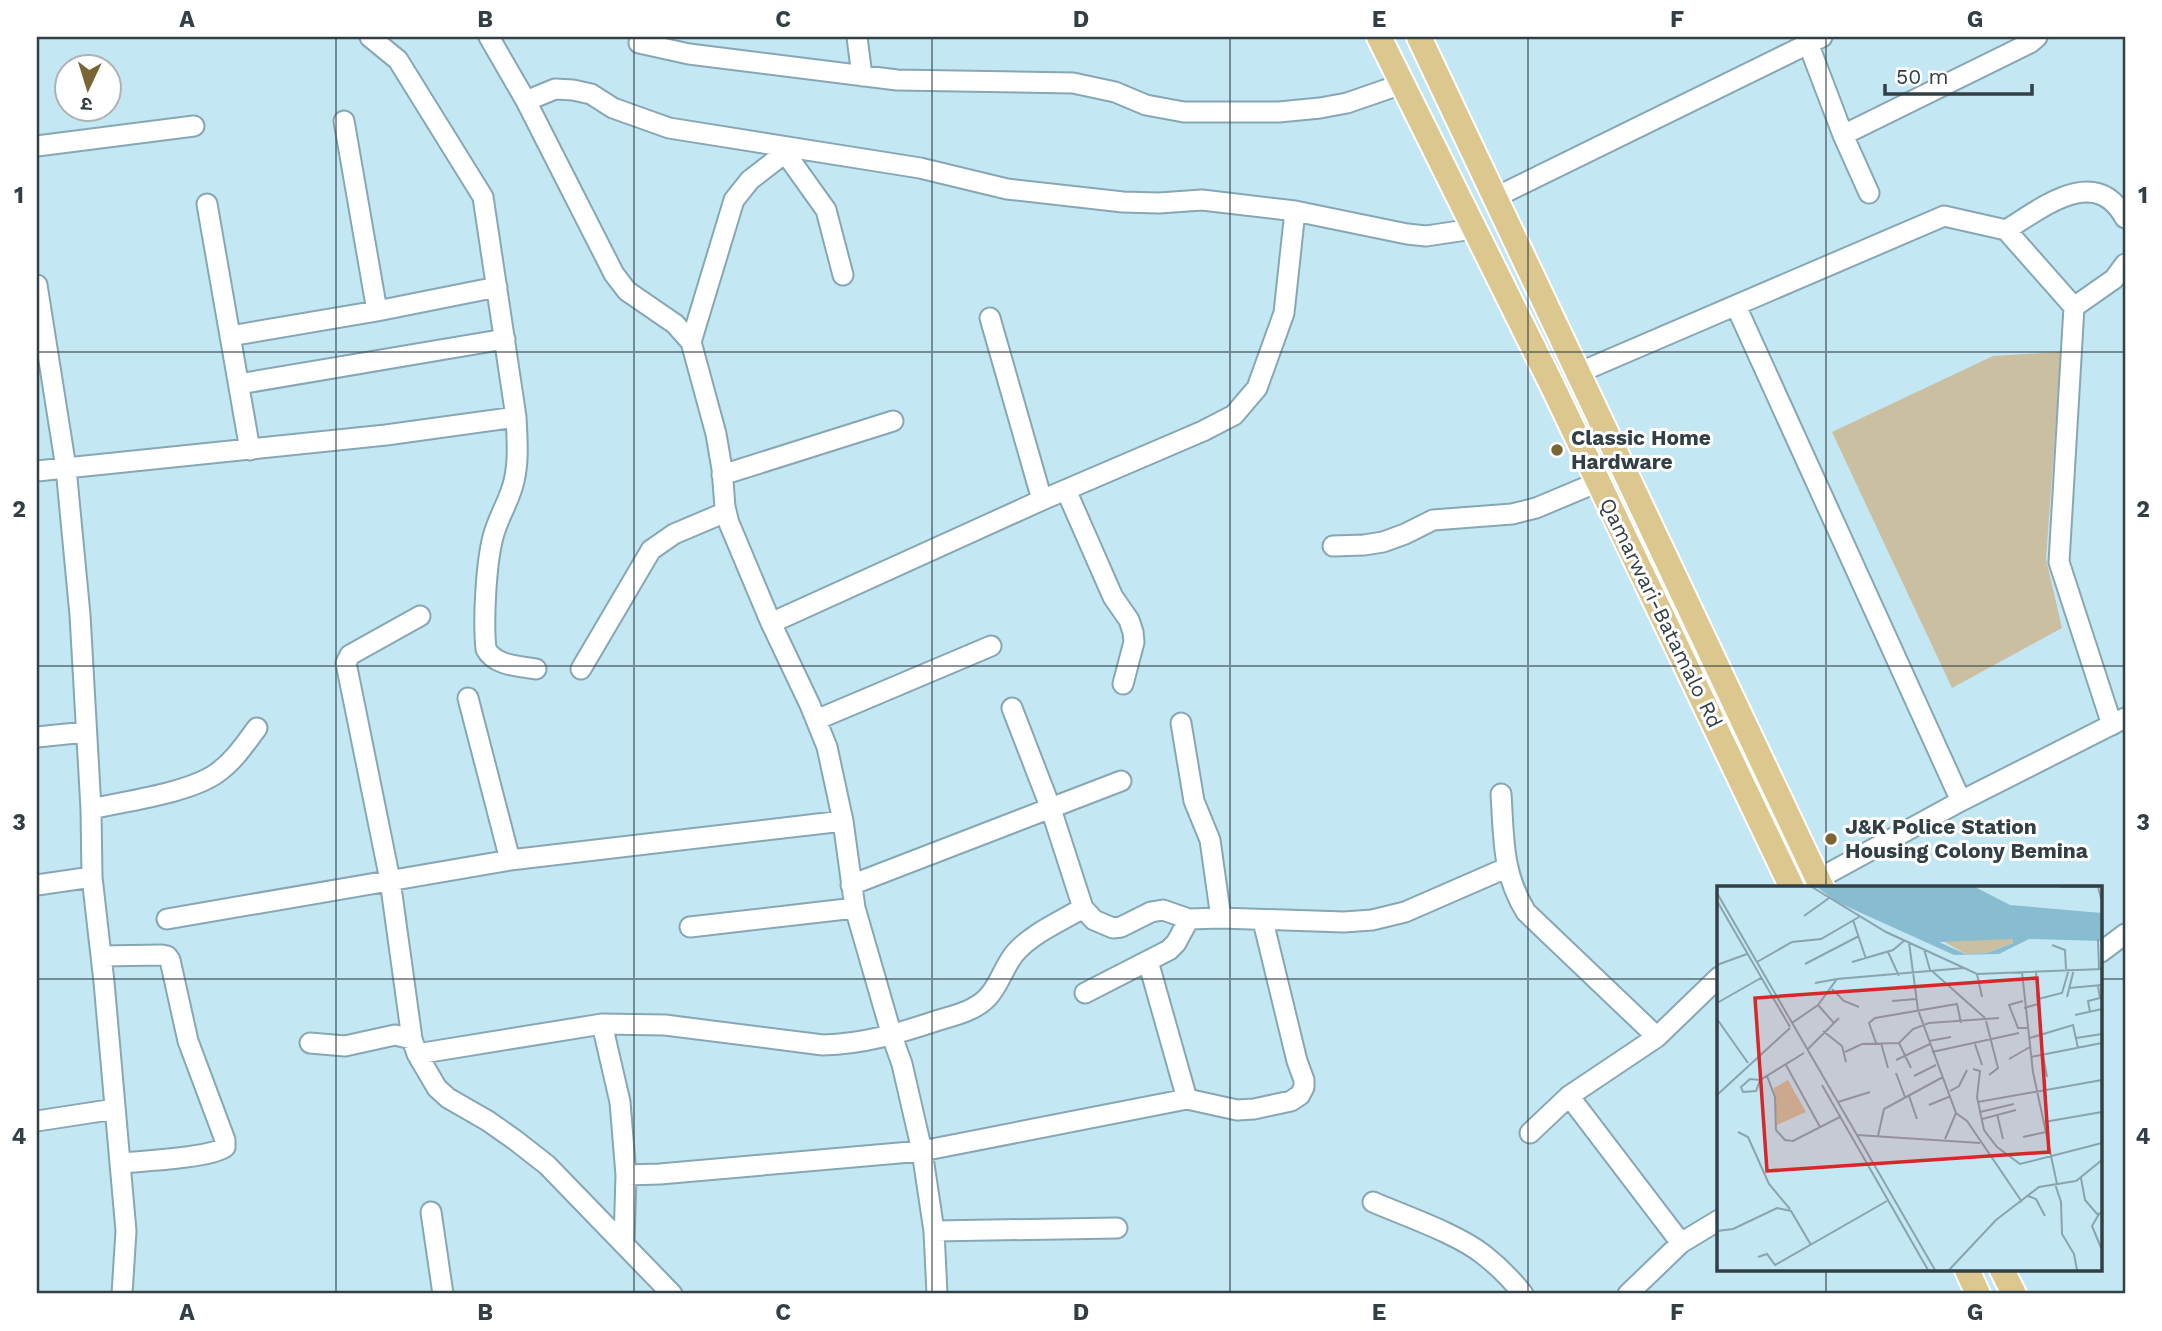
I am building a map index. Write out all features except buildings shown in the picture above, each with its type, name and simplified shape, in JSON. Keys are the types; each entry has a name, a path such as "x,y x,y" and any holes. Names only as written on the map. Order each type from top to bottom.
{"main road":[{"name":"Qamarwari-Batamalo Rd","path":"1379,37 1598,482 1791,886"},
{"name":"Qamarwari-Batamalo Rd","path":"1419,37 1820,884"},
{"path":"1968,1272 1978,1294"},
{"path":"2003,1272 2014,1294"}],"street":[{"path":"370,37 398,60 483,197 516,417 514,484 500,514 493,539 487,589 485,642 489,654 497,661 536,669"},
{"path":"489,37 526,101 614,274 627,291 675,324 691,342 716,434 726,512 771,623 827,747 855,908 902,1064 922,1151 934,1231 937,1294"},
{"path":"857,37 862,76"},
{"path":"1843,135 2030,43 2037,37"},
{"path":"1496,197 1815,40 1843,135 1869,193"},
{"path":"639,43 689,54 897,80 1073,83 1115,92 1146,105 1184,112 1279,112 1320,108 1348,103 1402,84"},
{"path":"526,101 555,89 573,90 591,94 613,108 668,128 788,152 920,168 1007,189 1122,202 1202,200 1295,211 1426,236 1473,229"},
{"path":"344,121 377,311"},
{"path":"37,146 194,126"},
{"path":"788,152 826,210 843,275"},
{"path":"691,342 734,200 750,180 788,152"},
{"path":"2006,230 2060,197 2082,191 2105,197 2115,204 2125,218"},
{"path":"207,204 250,450"},
{"path":"771,623 1234,415 1256,388 1284,313 1295,211"},
{"path":"1578,373 1944,216 2006,230 2074,307 2059,562 2119,722 1961,801 1820,884"},
{"path":"2074,307 2114,279 2125,264"},
{"path":"37,285 66,468 80,615 91,808 92,877 126,1231 122,1294"},
{"path":"230,336 498,287"},
{"path":"1735,306 1961,801"},
{"path":"990,318 1042,500"},
{"path":"239,384 505,339"},
{"path":"37,471 386,435 516,417"},
{"path":"722,475 893,421"},
{"path":"1333,546 1383,542 1433,520 1512,514 1536,508 1598,482"},
{"path":"1066,490 1114,597 1129,620 1134,642 1123,684"},
{"path":"582,669 651,550 674,534 726,512"},
{"path":"420,616 350,655 346,663 390,880 415,1046 437,1088 448,1098 515,1139 547,1165 672,1294"},
{"path":"816,720 991,646"},
{"path":"468,698 510,860"},
{"path":"1012,708 1051,809 1083,908 1094,920 1113,928 1163,910 1189,919 1344,922 1372,920 1405,912 1506,868"},
{"path":"1181,723 1194,801 1210,840 1221,918"},
{"path":"91,808 191,787 217,774 235,757 257,728"},
{"path":"37,737 86,732"},
{"path":"851,885 1121,781"},
{"path":"1501,794 1506,868 1515,894 1526,912 1657,1037"},
{"path":"167,919 510,860 842,821"},
{"path":"37,885 92,877"},
{"path":"690,927 855,908"},
{"path":"310,1043 345,1045 395,1035 415,1046 602,1024 665,1025 823,1045 848,1044 892,1036 972,1010 988,997 1014,954 1027,942 1083,908"},
{"path":"1086,993 1168,950 1176,943 1189,919"},
{"path":"626,1175 922,1151 1145,1109 1169,1101 1187,1100 1237,1110 1291,1101 1300,1095 1304,1080 1263,921"},
{"path":"2102,951 2125,934"},
{"path":"101,957 162,955 170,960 188,1041 225,1140 225,1147 213,1152 121,1163"},
{"path":"1148,961 1187,1100"},
{"path":"1531,1133 1569,1096 1657,1037 1717,979"},
{"path":"602,1024 620,1102 626,1175 624,1243"},
{"path":"1569,1096 1681,1243"},
{"path":"37,1121 115,1109"},
{"path":"1373,1202 1451,1236 1483,1254 1509,1277 1523,1294"},
{"path":"431,1212 443,1294"},
{"path":"1628,1294 1681,1243 1717,1221"},
{"path":"934,1231 1117,1228"}],"shaded area":[{"path":"2061,352 2046,559 2062,628 1952,688 1832,432 1993,356"}],"place":[{"name":"Classic Home Hardware","path":"1557,450"},
{"name":"J&K Police Station Housing Colony Bemina","path":"1831,839"}]}
